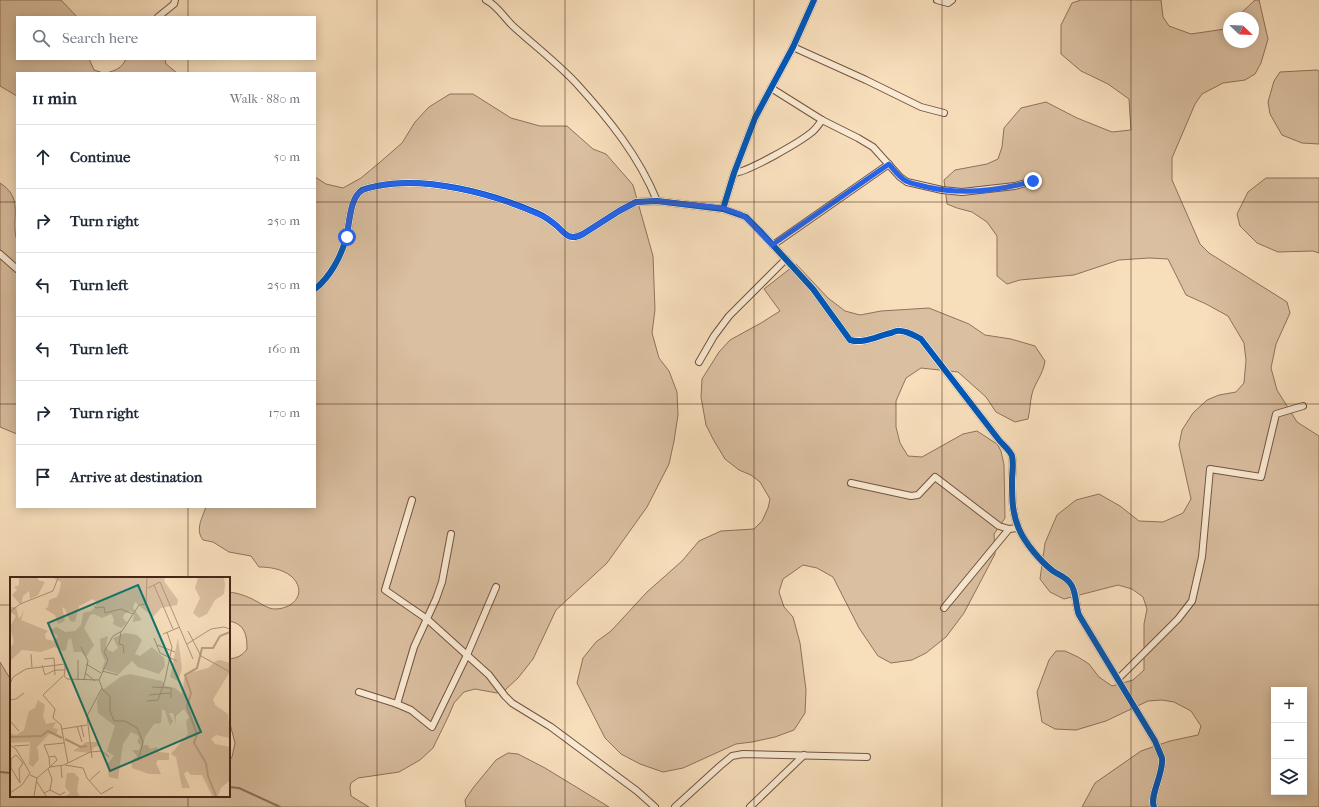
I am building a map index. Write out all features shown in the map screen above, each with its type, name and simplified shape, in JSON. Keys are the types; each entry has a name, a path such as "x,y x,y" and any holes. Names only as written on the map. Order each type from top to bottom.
{"street":[{"path":"159,16 174,4 175,0"},
{"path":"486,0 490,2 508,21 575,82 606,117 630,150 650,182 657,201"},
{"path":"723,208 734,173 755,118 794,47 814,0"},
{"path":"937,0 948,3 952,0"},
{"path":"794,47 921,107 944,113"},
{"path":"771,88 822,120 873,147 900,177 907,182 942,190 962,192 1015,186 1033,181"},
{"path":"734,173 745,170 797,143 813,132 822,120"},
{"path":"772,245 889,164"},
{"path":"316,289 330,272 342,251 347,237 349,218 357,194 364,189 388,184 422,184 458,188 521,206 544,216 570,237 577,237 636,202 657,201 723,208 746,218 813,289 850,340 858,342 865,341 899,330 910,333 921,339 1012,456 1012,501 1014,516 1021,534 1038,557 1070,582 1074,591 1076,608 1079,615 1155,741 1162,759 1161,772 1152,799 1154,807"},
{"path":"0,254 16,268"},
{"path":"699,362 714,336 729,316 786,259"},
{"path":"1118,679 1178,620 1192,601 1202,557 1210,469 1261,478 1276,414 1303,406"},
{"path":"851,483 911,496 918,495 935,477 999,526 1009,529 1018,528"},
{"path":"412,500 385,590 427,619 489,675 512,703 551,727 637,791 655,807"},
{"path":"944,608 1009,529"},
{"path":"397,704 414,647 442,582 451,534"},
{"path":"359,692 412,710 432,727 467,655 496,587"},
{"path":"675,807 732,756 742,754 867,757"},
{"path":"750,807 804,755"}],"shaded area":[{"path":"0,0 61,0 76,16 16,16 16,60 89,60 94,70 100,72 16,72 16,95 0,86"},
{"path":"1081,0 1161,0 1163,17 1169,26 1191,34 1223,29 1223,48 1259,48 1259,12 1242,12 1255,0 1259,0 1268,39 1261,63 1255,74 1245,80 1223,83 1202,94 1195,104 1172,158 1172,180 1200,244 1209,253 1287,302 1290,313 1276,344 1271,368 1277,390 1297,422 1319,436 1319,807 1082,807 1095,783 1141,751 1170,741 1198,735 1201,726 1191,711 1174,702 1162,700 1148,701 1106,721 1076,730 1055,729 1042,722 1037,692 1049,660 1056,651 1065,651 1078,657 1089,664 1099,677 1112,686 1133,680 1144,670 1144,624 1147,609 1143,597 1132,589 1118,585 1064,599 1050,592 1040,579 1045,543 1057,515 1076,500 1099,494 1120,506 1139,521 1163,522 1183,513 1191,499 1179,445 1182,430 1193,413 1207,400 1219,395 1236,392 1244,383 1246,360 1244,343 1228,316 1186,295 1168,259 1149,258 1119,260 1074,275 1020,280 1007,284 997,276 997,236 987,222 972,212 947,204 944,180 955,170 987,164 998,159 1002,147 1004,128 1021,108 1046,102 1077,118 1112,132 1131,130 1129,99 1108,84 1081,71 1061,54 1061,25 1072,3"},
{"path":"125,60 165,60 166,64 176,72 109,72 118,69"},
{"path":"1319,71 1319,144 1302,143 1282,135 1270,114 1268,102 1274,81 1280,72"},
{"path":"450,94 473,94 511,118 540,126 567,126 593,149 606,154 633,185 653,256 655,310 652,333 659,358 669,371 677,392 678,415 669,464 647,507 607,563 556,610 533,659 518,678 505,690 497,693 475,689 464,692 454,703 433,748 420,760 399,772 358,778 351,783 351,796 369,807 0,807 0,662 10,678 10,797 230,797 230,760 235,743 230,724 230,659 239,656 247,649 246,635 242,627 230,621 230,592 246,596 272,609 288,606 293,603 299,593 296,582 291,576 284,572 272,568 259,567 251,556 229,552 213,542 203,540 199,528 201,520 206,508 316,508 316,178 326,184 343,188 361,178 402,143 415,122 429,107"},
{"path":"1266,178 1319,178 1319,253 1313,251 1278,252 1257,243 1240,226 1237,214 1248,192"},
{"path":"0,183 8,189 15,202 16,434 0,427"},
{"path":"796,264 828,298 845,311 860,315 881,311 929,308 969,324 985,335 1011,339 1035,346 1045,361 1043,370 1032,394 1028,419 1015,422 996,412 986,397 958,372 921,368 906,378 896,401 896,427 900,443 908,456 922,457 963,434 977,431 997,444 1001,451 1004,465 1005,518 994,534 995,554 964,613 946,637 926,653 912,660 891,663 878,656 859,628 833,577 817,568 803,565 783,579 779,592 784,607 793,617 800,643 806,690 805,713 794,730 775,737 736,744 683,768 663,772 640,764 621,754 605,738 577,683 583,658 596,642 611,631 647,592 682,561 699,541 721,531 754,529 762,521 770,499 760,482 751,475 739,470 725,459 713,439 706,425 701,397 702,379 719,352 730,340 780,311 764,289"},
{"path":"508,753 518,754 545,768 609,807 466,807 465,800 473,788 496,760"}],"waterway":[{"path":"0,772 10,773"},
{"path":"230,787 239,788 280,807"}],"cycle path":[{"path":"814,0 793,47 755,118 734,173 723,209 746,217 760,231 813,289 850,340 860,341 898,331 909,333 921,339 999,440 1010,452 1013,462 1012,493 1014,511 1022,534 1033,552 1053,571 1066,579 1072,586 1079,615 1155,741 1162,758 1161,770 1153,797 1154,807"},
{"path":"316,288 330,273 341,252 346,238 352,205 355,199 362,190 377,186 396,183 416,183 458,188 479,193 540,214 571,237 583,234 636,202 657,201 723,209"}],"route":[{"path":"347,237 349,218 357,194 364,189 388,184 422,184 458,188 482,194 521,206 544,216 570,237 577,237 583,234 636,202 657,201 723,208 740,214 746,218 772,245 889,164 900,177 907,182 942,190 962,192 978,191 1015,186 1033,181"}]}
